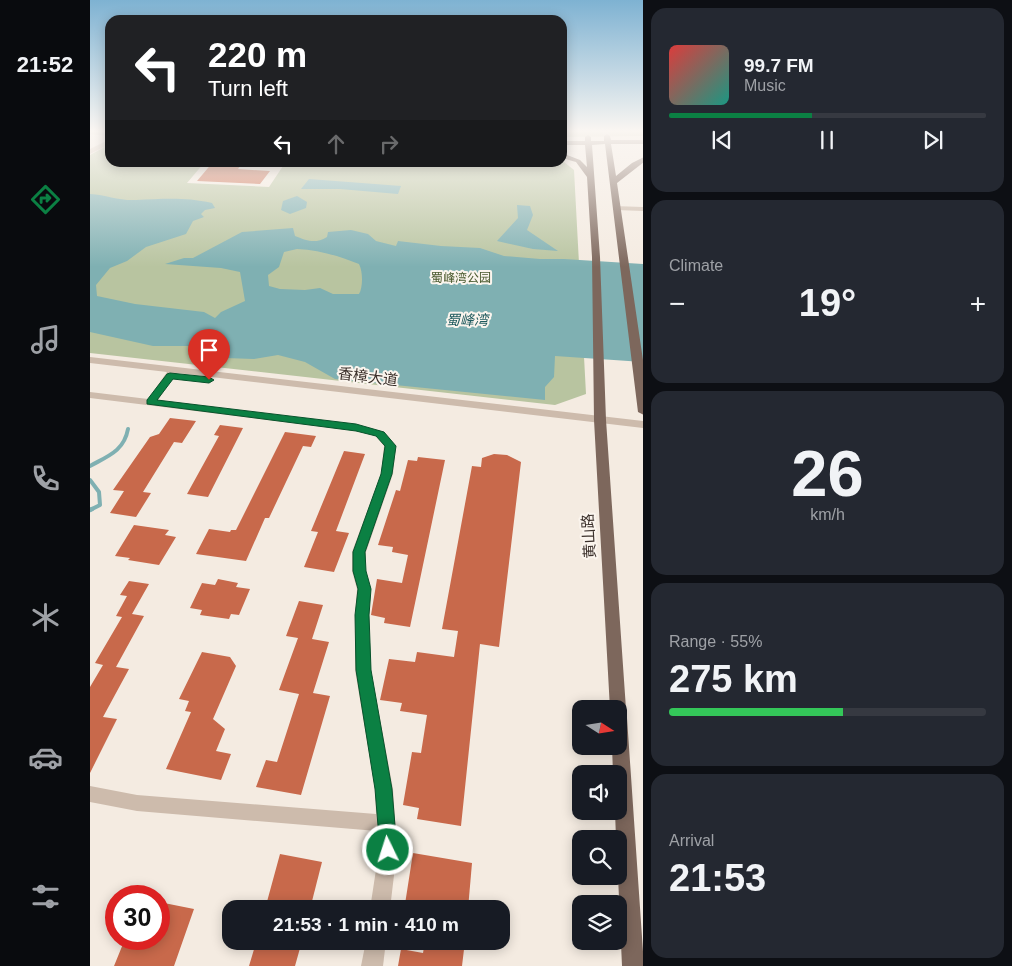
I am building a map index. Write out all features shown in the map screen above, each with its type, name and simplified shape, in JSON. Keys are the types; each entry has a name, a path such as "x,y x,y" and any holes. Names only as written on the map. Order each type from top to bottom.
{"main road":[{"name":"黄山路","path":"590,176 596,257 601,423 617,700"},
{"path":"612,176 643,412"},
{"path":"612,183 620,176"},
{"path":"621,755 634,966"}],"street":[{"path":"616,208 643,209"},
{"name":"香樟大道","path":"90,360 172,373"},
{"name":"香樟大道","path":"90,366 172,373 601,423 643,425"},
{"path":"151,402 172,373"},
{"path":"90,395 356,428 380,434 390,446 387,474 359,552 360,571 364,589 362,615 363,670 384,789 388,850 381,900"},
{"name":"香樟大道","path":"601,423 643,431"},
{"path":"90,794 137,804 386,822"},
{"path":"372,966 375,950"}],"green space":[{"name":"蜀峰湾公园","path":"90,176 193,176 187,183 269,187 276,176 574,176 586,394 555,405 90,353"}],"water":[{"path":"309,179 401,186 398,194 340,189 301,189"},
{"name":"蜀峰湾","path":"90,194 130,200 183,199 212,203 215,208 205,210 201,214 204,217 193,221 186,234 146,247 127,261 110,268 96,285 97,296 135,304 204,312 215,318 221,312 245,301 240,272 221,268 165,264 184,258 193,258 242,232 293,228 295,236 315,241 327,237 328,232 351,230 368,234 376,241 396,246 398,241 480,248 504,256 643,264 643,362 555,356 554,377 545,387 545,400 335,379 305,362 278,355 254,359 225,358 210,346 153,346 90,332","holes":["297,249 329,254 359,264 362,279 359,294 333,294 320,288 305,290 280,289 269,286 268,275 279,267 284,252"]},
{"path":"297,196 307,202 306,208 290,214 281,210 283,201"},
{"path":"517,205 530,206 533,215 527,230 558,251 533,249 497,241 518,218"}],"building":[{"path":"201,176 266,176 260,184 197,181"},
{"path":"170,418 196,421 182,443 174,442 143,492 151,493 136,517 110,513 124,491 113,490 150,437 159,434"},
{"path":"220,425 243,428 208,497 187,494 219,436 214,435"},
{"path":"285,432 316,436 311,447 303,446 269,518 265,518 246,561 196,554 209,529 230,532 231,530 236,530"},
{"path":"344,451 365,454 336,531 349,533 334,572 304,567 318,532 311,531"},
{"path":"494,454 507,455 521,462 499,647 480,644 461,826 417,819 419,808 403,805 412,752 421,753 427,715 400,711 402,703 380,700 389,659 415,662 417,652 454,657 458,631 442,629 472,466 481,467 482,458"},
{"path":"418,457 445,460 410,627 384,623 385,618 371,615 377,579 402,583 408,555 392,552 393,547 378,545 396,490 400,491 408,460 417,461"},
{"path":"134,525 169,530 165,535 176,537 159,565 115,556"},
{"path":"218,579 238,583 236,587 250,589 239,615 231,614 229,619 200,615 202,610 190,608 202,583 215,585"},
{"path":"129,581 149,584 132,614 144,616 116,667 129,669 103,717 117,719 90,773 90,687 103,665 95,663 122,617 116,616 127,596 120,595"},
{"path":"299,601 323,605 312,639 329,642 313,693 330,696 301,795 256,787 266,760 277,762 299,694 279,690 298,638 286,636"},
{"path":"202,652 230,657 236,666 213,719 225,729 216,751 231,754 221,780 166,769 191,712 185,711 189,701 179,699"},
{"path":"413,853 472,863 469,900 406,900"},
{"path":"280,854 322,862 312,900 267,900"},
{"path":"170,904 194,909 174,966 114,966 121,950 170,950"},
{"path":"254,950 299,950 295,966 249,966"},
{"path":"401,950 423,953 424,950 464,950 462,966 398,966"}],"waterway":[{"path":"90,466 109,456 119,448 128,429"},
{"path":"90,480 99,492 100,505 90,510"}],"route":[{"path":"209,380 170,376 151,402 356,428 380,434 390,446 387,474 359,552 360,571 364,589 362,615 363,670 384,789 388,850"}]}
